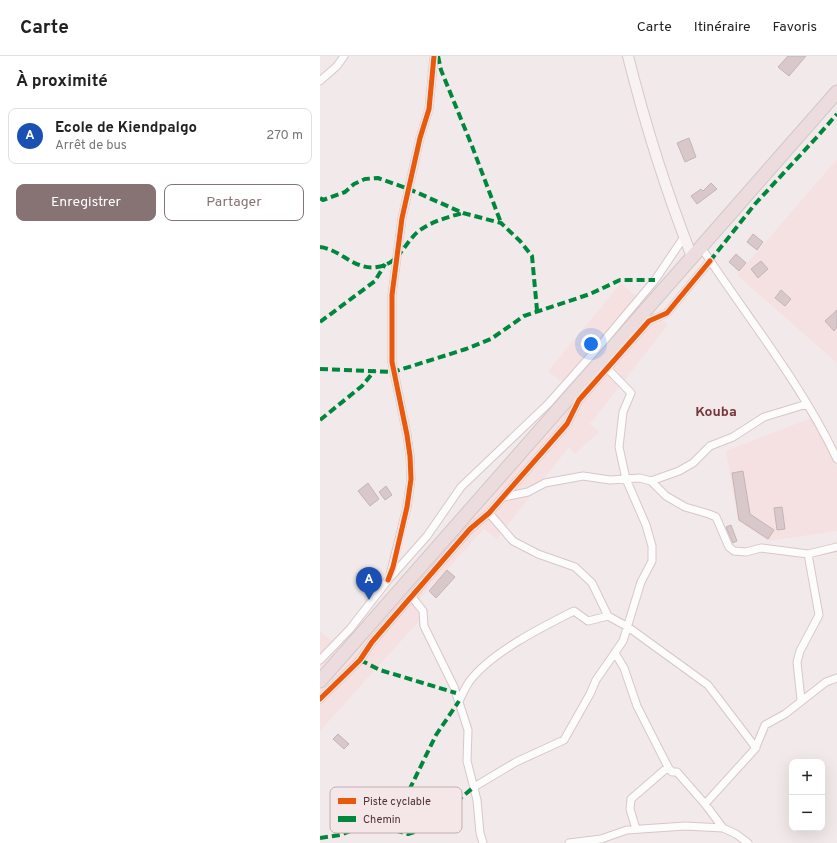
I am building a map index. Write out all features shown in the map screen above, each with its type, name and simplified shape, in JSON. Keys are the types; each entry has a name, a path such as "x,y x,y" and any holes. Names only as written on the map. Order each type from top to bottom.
{"highway":[{"path":"320,681 604,365 696,252 837,92"}],"street":[{"path":"320,81 337,66 344,56"},
{"path":"388,580 393,567 407,507 411,479 407,435 392,362 392,295 402,218 420,138 429,109 434,56"},
{"path":"628,56 647,128 684,236 696,252 710,262 806,404 837,459"},
{"path":"320,660 350,629 388,580 427,536 461,487 548,404 603,342 655,280 684,236"},
{"path":"320,699 360,660 470,529 489,513 504,497 567,424 579,400 604,365 649,321 667,313 710,262"},
{"path":"474,787 516,762 564,740 590,694 596,680 623,642 628,627 628,618 641,582 652,561 646,525 626,479 619,447 623,412 631,393 604,365"},
{"path":"651,481 679,471 693,463 710,446 733,437 764,417 806,404"},
{"path":"504,497 528,492 545,483 583,476 610,480 640,478 651,481 666,496 685,507 716,517 729,547 734,551 746,552 761,548 808,554 837,547"},
{"path":"489,513 513,541 538,554 575,567 592,583 608,616 628,627 708,685 756,748"},
{"path":"801,700 797,662 800,651 819,615 808,554"},
{"path":"412,597 423,611 424,626 454,687 468,730 467,761 474,787 480,833 483,843"},
{"path":"459,701 470,682 485,665 508,648 546,625 574,611 588,621 608,616"},
{"path":"615,653 624,668 637,706 668,767 672,772 677,772 705,804 723,828"},
{"path":"705,804 756,748 765,725 785,714 826,682 837,678"},
{"path":"636,829 630,808 631,799 668,767"},
{"path":"569,843 601,839 627,830 685,826 723,828 736,834 748,843"}],"shaded area":[{"path":"837,159 837,363 737,275"},
{"path":"621,283 668,325 590,424 599,432 575,454 569,447 497,539 484,529 419,600 429,610 320,731 320,631 345,652 573,391 548,371"},
{"path":"811,418 837,467 837,531 768,541 738,521 726,451"}],"building":[{"path":"788,56 806,56 789,76 778,67"},
{"path":"689,138 696,157 685,162 677,143"},
{"path":"711,183 717,189 697,204 691,196 701,189 703,191"},
{"path":"753,234 763,242 757,250 747,242"},
{"path":"736,254 746,263 739,271 729,262"},
{"path":"761,261 768,269 758,278 751,269"},
{"path":"781,290 791,299 785,306 775,298"},
{"path":"837,310 837,327 834,331 825,321"},
{"path":"743,471 750,514 774,530 768,539 739,520 732,473"},
{"path":"368,483 379,499 370,506 358,491"},
{"path":"386,486 392,495 385,500 379,492"},
{"path":"782,507 785,529 777,530 774,508"},
{"path":"731,525 737,541 733,543 726,527"},
{"path":"447,570 455,577 436,598 429,591"},
{"path":"338,734 349,744 344,749 333,739"}],"marked path":[{"path":"438,56 441,70 501,223"},
{"path":"710,261 755,204 837,114"},
{"path":"320,198 323,200 345,192 354,184 365,179 378,178 409,189 463,213 501,223 520,241 532,256 537,310"},
{"path":"320,247 334,252 362,266 377,267 391,262 420,230 430,224 463,213"},
{"path":"320,322 375,281 385,264"},
{"path":"320,369 393,372 466,349 491,339 524,316 590,294 620,280 655,280"},
{"path":"320,420 362,386 375,370"},
{"path":"360,660 380,670 456,693"},
{"path":"411,787 436,735 459,701"},
{"path":"462,797 474,787"},
{"path":"320,838 345,833"},
{"path":"404,833 412,833"}],"cycle path":[{"path":"388,580 393,567 407,507 411,479 407,435 392,362 392,295 402,218 420,138 429,109 434,56"},
{"path":"320,699 360,660 372,642 470,529 489,513 567,424 579,400 649,321 667,313 710,261"}],"place":[{"name":"Ecole de Kiendpalgo","path":"369,600"}],"district":[{"name":"Kouba","path":"716,412"}]}
